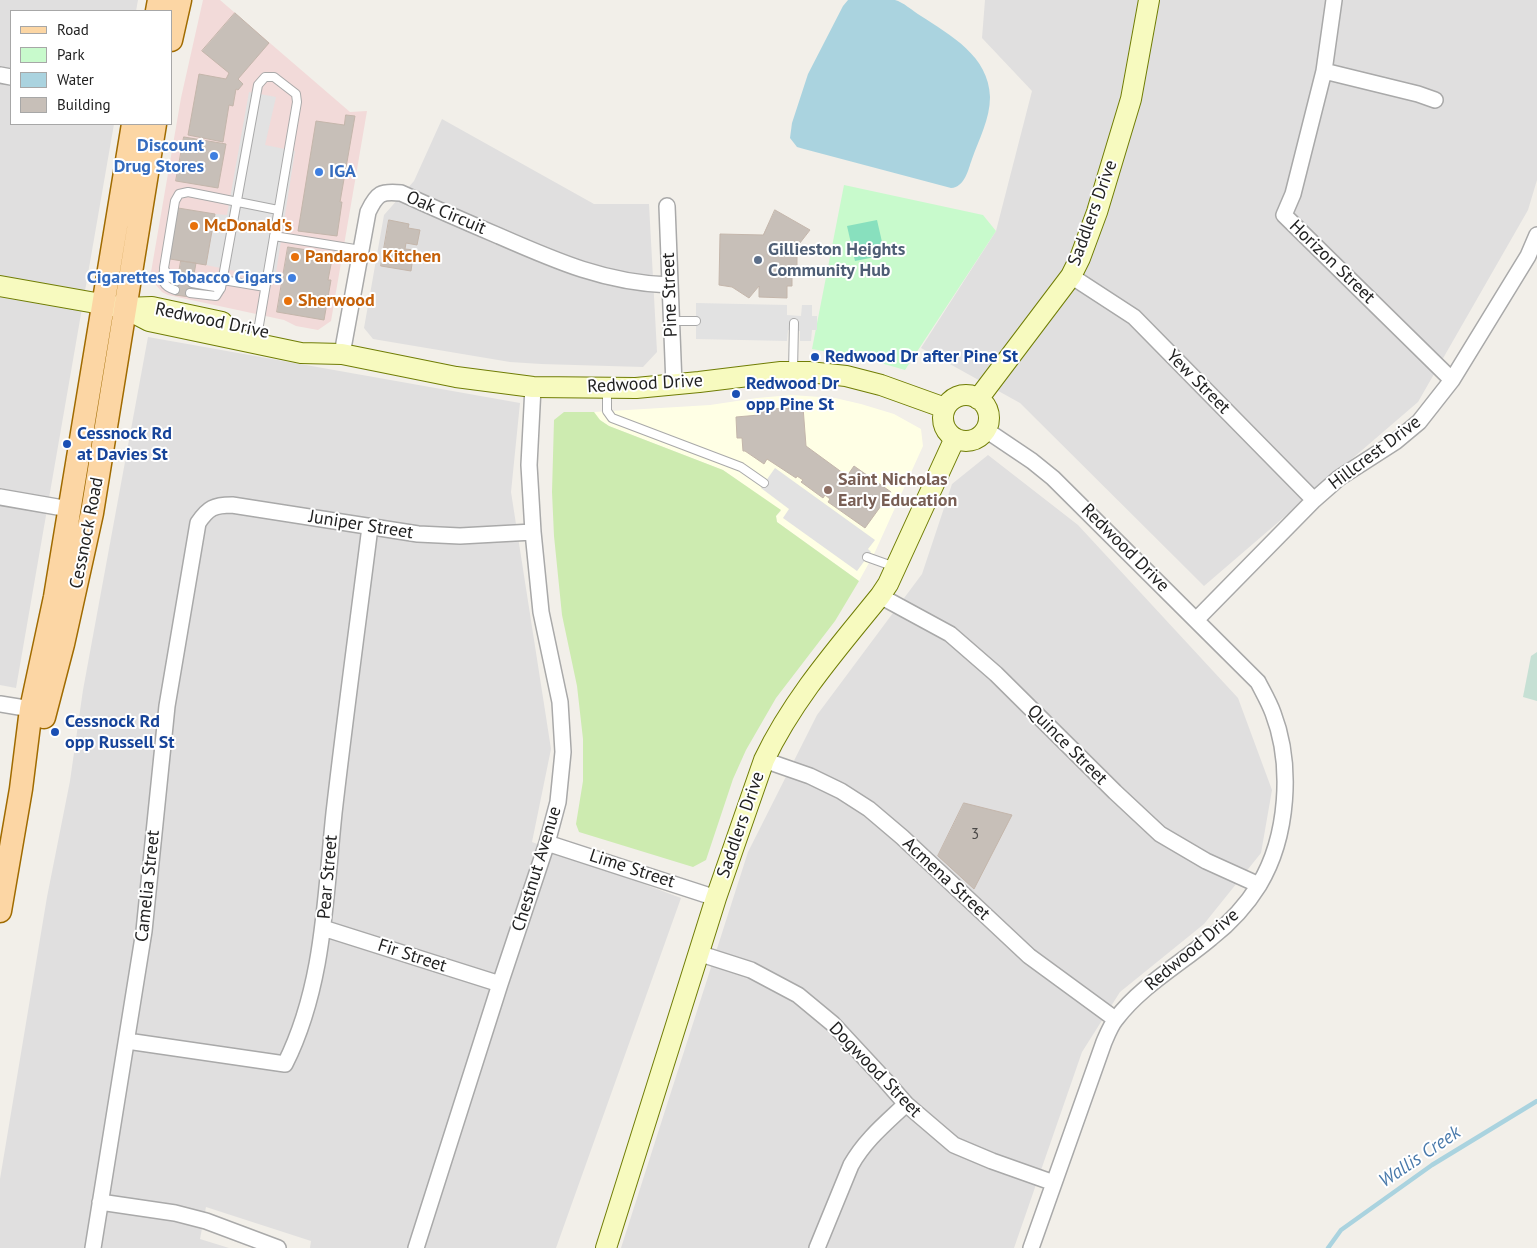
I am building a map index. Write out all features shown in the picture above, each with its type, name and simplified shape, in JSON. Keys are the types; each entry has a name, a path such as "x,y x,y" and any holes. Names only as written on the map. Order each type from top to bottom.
{"main road":[{"path":"172,36 180,0"},
{"name":"Cessnock Road","path":"21,789 63,644 92,514 133,125"},
{"name":"Cessnock Road","path":"0,911 21,789 31,709 55,597 69,509 155,125"}],"street":[{"name":"Saddlers Drive","path":"978,399 1071,276 1080,258 1097,212 1131,99 1149,0"},
{"name":"Horizon Street","path":"1334,0 1324,71 1294,194 1284,215 1452,380"},
{"path":"1324,71 1418,94 1435,100"},
{"name":"Oak Circuit","path":"342,354 368,212 374,199 386,192 401,193 577,269 625,281 670,285"},
{"name":"Pine Street","path":"667,206 674,385"},
{"name":"Hillcrest Drive","path":"1196,620 1314,500 1339,478 1395,442 1419,422 1452,380 1528,256 1537,235"},
{"name":"Yew Street","path":"1071,276 1134,317 1314,500"},
{"path":"0,286 113,306"},
{"name":"Redwood Drive","path":"113,306 152,307 306,341 342,354 456,376 533,387 606,388 674,385 793,372 809,372 846,376 881,385 945,408"},
{"name":"Redwood Drive","path":"113,306 149,321 300,353 342,354"},
{"name":"Chestnut Avenue","path":"416,1248 500,984 548,843 558,802 563,752 560,702 541,612 533,532 529,465 533,387"},
{"path":"968,396 978,399 983,402 988,413 989,418 986,430 972,441 966,442 954,438 944,425 943,414 945,408 957,397 968,396"},
{"name":"Redwood Drive","path":"986,430 1032,461 1053,478 1258,682 1273,713 1283,753 1285,792 1281,825 1272,856 1259,885 1236,917 1212,938 1136,996 1115,1019 1104,1042 1031,1248"},
{"name":"Saddlers Drive","path":"606,1248 698,953 764,760 773,740 813,679 880,596 896,567 954,438"},
{"path":"0,497 69,509"},
{"name":"Juniper Street","path":"198,523 206,511 218,505 232,505 418,534 460,536 533,532"},
{"name":"Camelia Street","path":"93,1248 144,931 166,706 198,523"},
{"name":"Pear Street","path":"127,1041 284,1064 297,1039 318,964 345,720 370,527"},
{"name":"Quince Street","path":"880,596 950,634 996,674 1160,834 1206,861 1259,885"},
{"path":"0,704 31,709"},
{"name":"Acmena Street","path":"764,760 810,776 833,787 869,809 1029,956 1115,1019"},
{"name":"Lime Street","path":"548,843 716,898"},
{"name":"Fir Street","path":"323,928 500,984"},
{"name":"Dogwood Street","path":"698,953 751,970 798,995 833,1024 906,1104 954,1145 1054,1183"},
{"path":"817,1248 857,1154 869,1139 906,1104"},
{"path":"100,1202 175,1213 206,1221 278,1248"}],"lane":[{"path":"190,293 212,297 216,296 221,288 258,85 264,77 274,77 296,94 297,102 258,330"},
{"path":"175,290 167,288 162,280 175,201 180,194 188,192 278,210"},
{"path":"274,236 361,250"},
{"path":"164,268 168,277 177,281"},
{"path":"223,280 265,287"},
{"path":"192,283 221,288"},
{"path":"671,321 696,321"},
{"path":"793,372 794,323"},
{"path":"606,388 607,411 612,418 741,467 764,483"},
{"path":"867,557 896,567"}],"shaded area":[{"path":"0,0 138,0 136,10 10,10 10,125 114,125 16,688 0,685"},
{"path":"203,0 220,0 350,112 367,111 331,321 318,330 296,326 284,320 168,295 162,292 150,278 181,98"},
{"path":"985,0 1537,0 1537,180 1528,210 1418,402 1204,586 1020,403 921,348 996,231 1032,91 982,38"},
{"path":"249,92 276,97 265,145 295,151 275,279 206,265 215,214 227,215"},
{"path":"442,119 594,204 649,204 657,352 643,367 510,362 373,339 364,328 384,215 414,181"},
{"path":"696,303 787,305 787,315 801,316 802,305 812,305 812,316 817,316 817,330 812,330 811,341 800,341 800,331 788,330 787,341 696,339"},
{"path":"148,337 520,403 511,492 551,749 532,842 681,898 556,1248 310,1248 311,1241 206,1207 200,1239 229,1248 0,1248 0,1179 47,897 70,781 83,690"},
{"name":"Saint Nicholas Early Education","path":"791,395 835,398 861,404 894,414 921,429 923,446 875,552 859,581 777,522 776,516 781,511 723,470 609,426 600,420 594,412 710,405"},
{"path":"988,455 1078,525 1238,698 1272,790 1261,853 1204,924 1120,992 1082,1052 1014,1248 621,1248 748,852 817,715 922,574 952,484"},
{"path":"775,468 875,540 868,549 871,552 857,571 783,518 789,509 761,488"},
{"path":"1537,652 1537,701 1523,697 1531,656"}],"green space":[{"path":"844,185 983,215 996,231 905,370 867,359 812,349"},
{"path":"877,220 885,255 855,261 847,226"},
{"path":"564,412 594,412 600,420 609,426 723,470 781,510 776,516 777,522 859,581 835,621 776,698 746,750 733,779 706,860 693,867 579,832 576,824 583,781 583,739 577,686 562,615 554,536 552,492 554,420"}],"water":[{"path":"848,0 895,0 901,3 955,39 966,48 983,70 988,83 990,105 984,129 967,173 960,185 951,188 797,147 790,138 792,123 808,74 843,6"}],"building":[{"path":"235,13 269,43 238,79 243,84 238,90 236,89 233,106 229,105 223,142 188,135 199,74 226,79 229,73 202,51"},
{"path":"346,115 355,116 340,202 342,202 337,236 298,231 316,121 344,125"},
{"path":"184,137 226,144 218,188 176,181"},
{"name":"McDonald's","path":"178,208 215,214 206,265 170,259"},
{"name":"Gillieston Heights Community Hub","path":"775,210 810,230 796,248 787,252 797,253 797,267 787,267 787,269 792,269 792,286 787,286 787,298 759,297 759,286 749,298 732,287 719,285 720,234 763,235"},
{"path":"389,220 409,224 408,228 420,230 417,245 406,243 405,249 414,250 411,271 381,266"},
{"path":"288,247 333,254 328,280 331,280 324,320 277,312"},
{"path":"181,261 196,263 190,297 175,295"},
{"path":"772,404 772,409 803,407 806,446 847,476 854,466 891,492 865,528 828,502 830,499 825,495 823,498 801,482 803,480 797,476 796,478 767,459 764,464 743,451 742,438 737,438 736,417 759,415 758,405"},
{"path":"964,803 1012,815 974,889 938,856"}],"waterway":[{"name":"Wallis Creek","path":"1328,1248 1341,1230 1432,1165 1537,1101"}],"place":[{"name":"Discount Drug Stores","path":"214,156"},
{"name":"IGA","path":"319,172"},
{"name":"McDonald's","path":"194,226"},
{"name":"Pandaroo Kitchen","path":"295,257"},
{"name":"Gillieston Heights Community Hub","path":"758,260"},
{"name":"Cigarettes Tobacco Cigars","path":"292,278"},
{"name":"Sherwood","path":"288,301"},
{"name":"Redwood Dr after Pine St","path":"815,357"},
{"name":"Redwood Dr opp Pine St","path":"736,394"},
{"name":"Cessnock Rd at Davies St","path":"67,444"},
{"name":"Saint Nicholas Early Education","path":"828,490"},
{"name":"Cessnock Rd opp Russell St","path":"55,732"}]}
